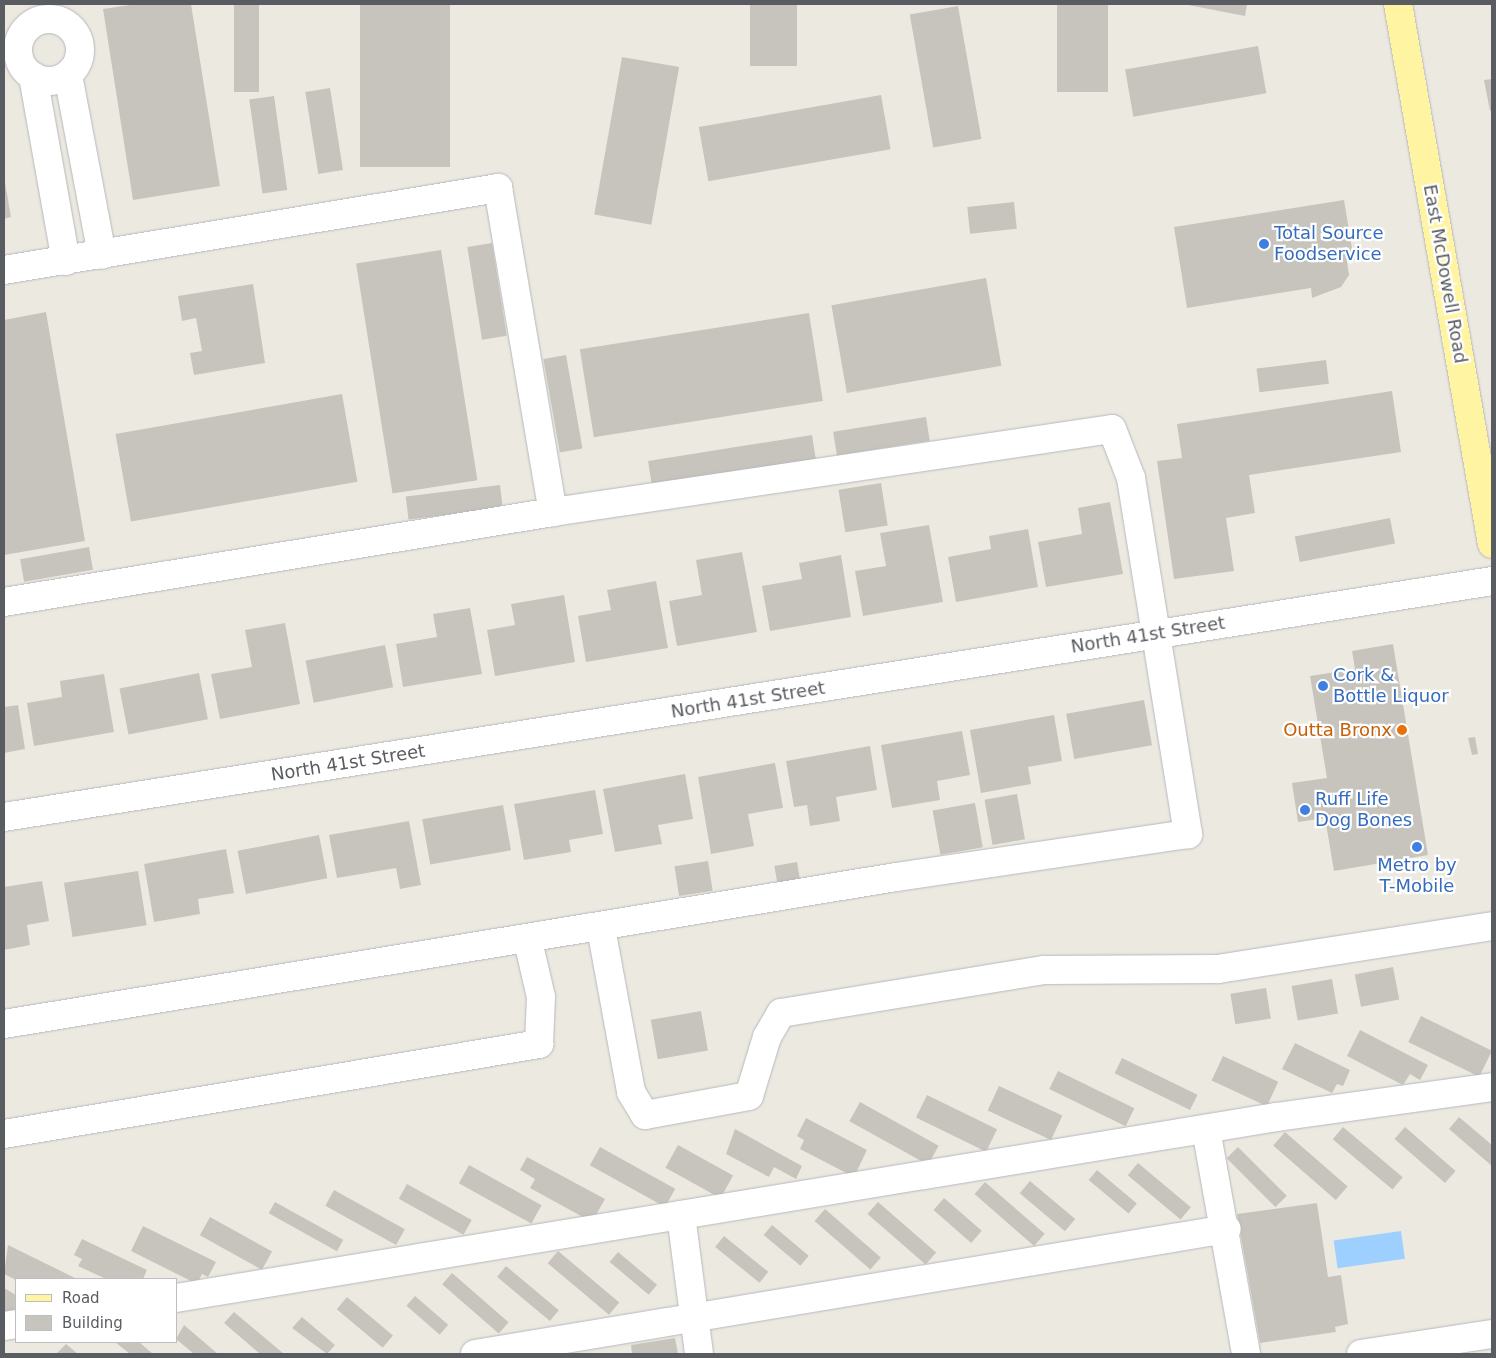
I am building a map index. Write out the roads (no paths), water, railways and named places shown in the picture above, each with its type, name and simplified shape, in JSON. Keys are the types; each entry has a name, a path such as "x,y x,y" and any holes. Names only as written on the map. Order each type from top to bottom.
{"main road":[{"name":"East McDowell Road","path":"1398,4 1492,544"}],"street":[{"path":"33,76 48,81 68,75 79,59 78,40 56,12 27,15 18,54 33,76 66,261"},
{"path":"68,75 102,255"},
{"path":"4,270 498,188 553,512"},
{"path":"4,602 553,512 1112,429 1131,478 1188,834 896,877 528,941 4,1024"},
{"name":"North 41st Street","path":"4,816 1492,581"},
{"path":"601,928 631,1092 645,1115 749,1096 767,1037 780,1013 1045,970 1218,969 1492,926"},
{"path":"4,1134 539,1044 541,997 528,941"},
{"path":"178,1298 1206,1129 1492,1087"},
{"path":"1206,1129 1227,1229 1246,1354"},
{"path":"681,1215 699,1354"},
{"path":"476,1354 1227,1229"},
{"path":"1361,1354 1492,1334"}],"water":[{"path":"1401,1231 1405,1259 1338,1268 1334,1240"}],"place":[{"name":"Total Source Foodservice","path":"1264,244"},
{"name":"Cork & Bottle Liquor","path":"1323,686"},
{"name":"Outta Bronx","path":"1402,730"},
{"name":"Ruff Life Dog Bones","path":"1305,810"},
{"name":"Metro by T-Mobile","path":"1417,847"}]}
